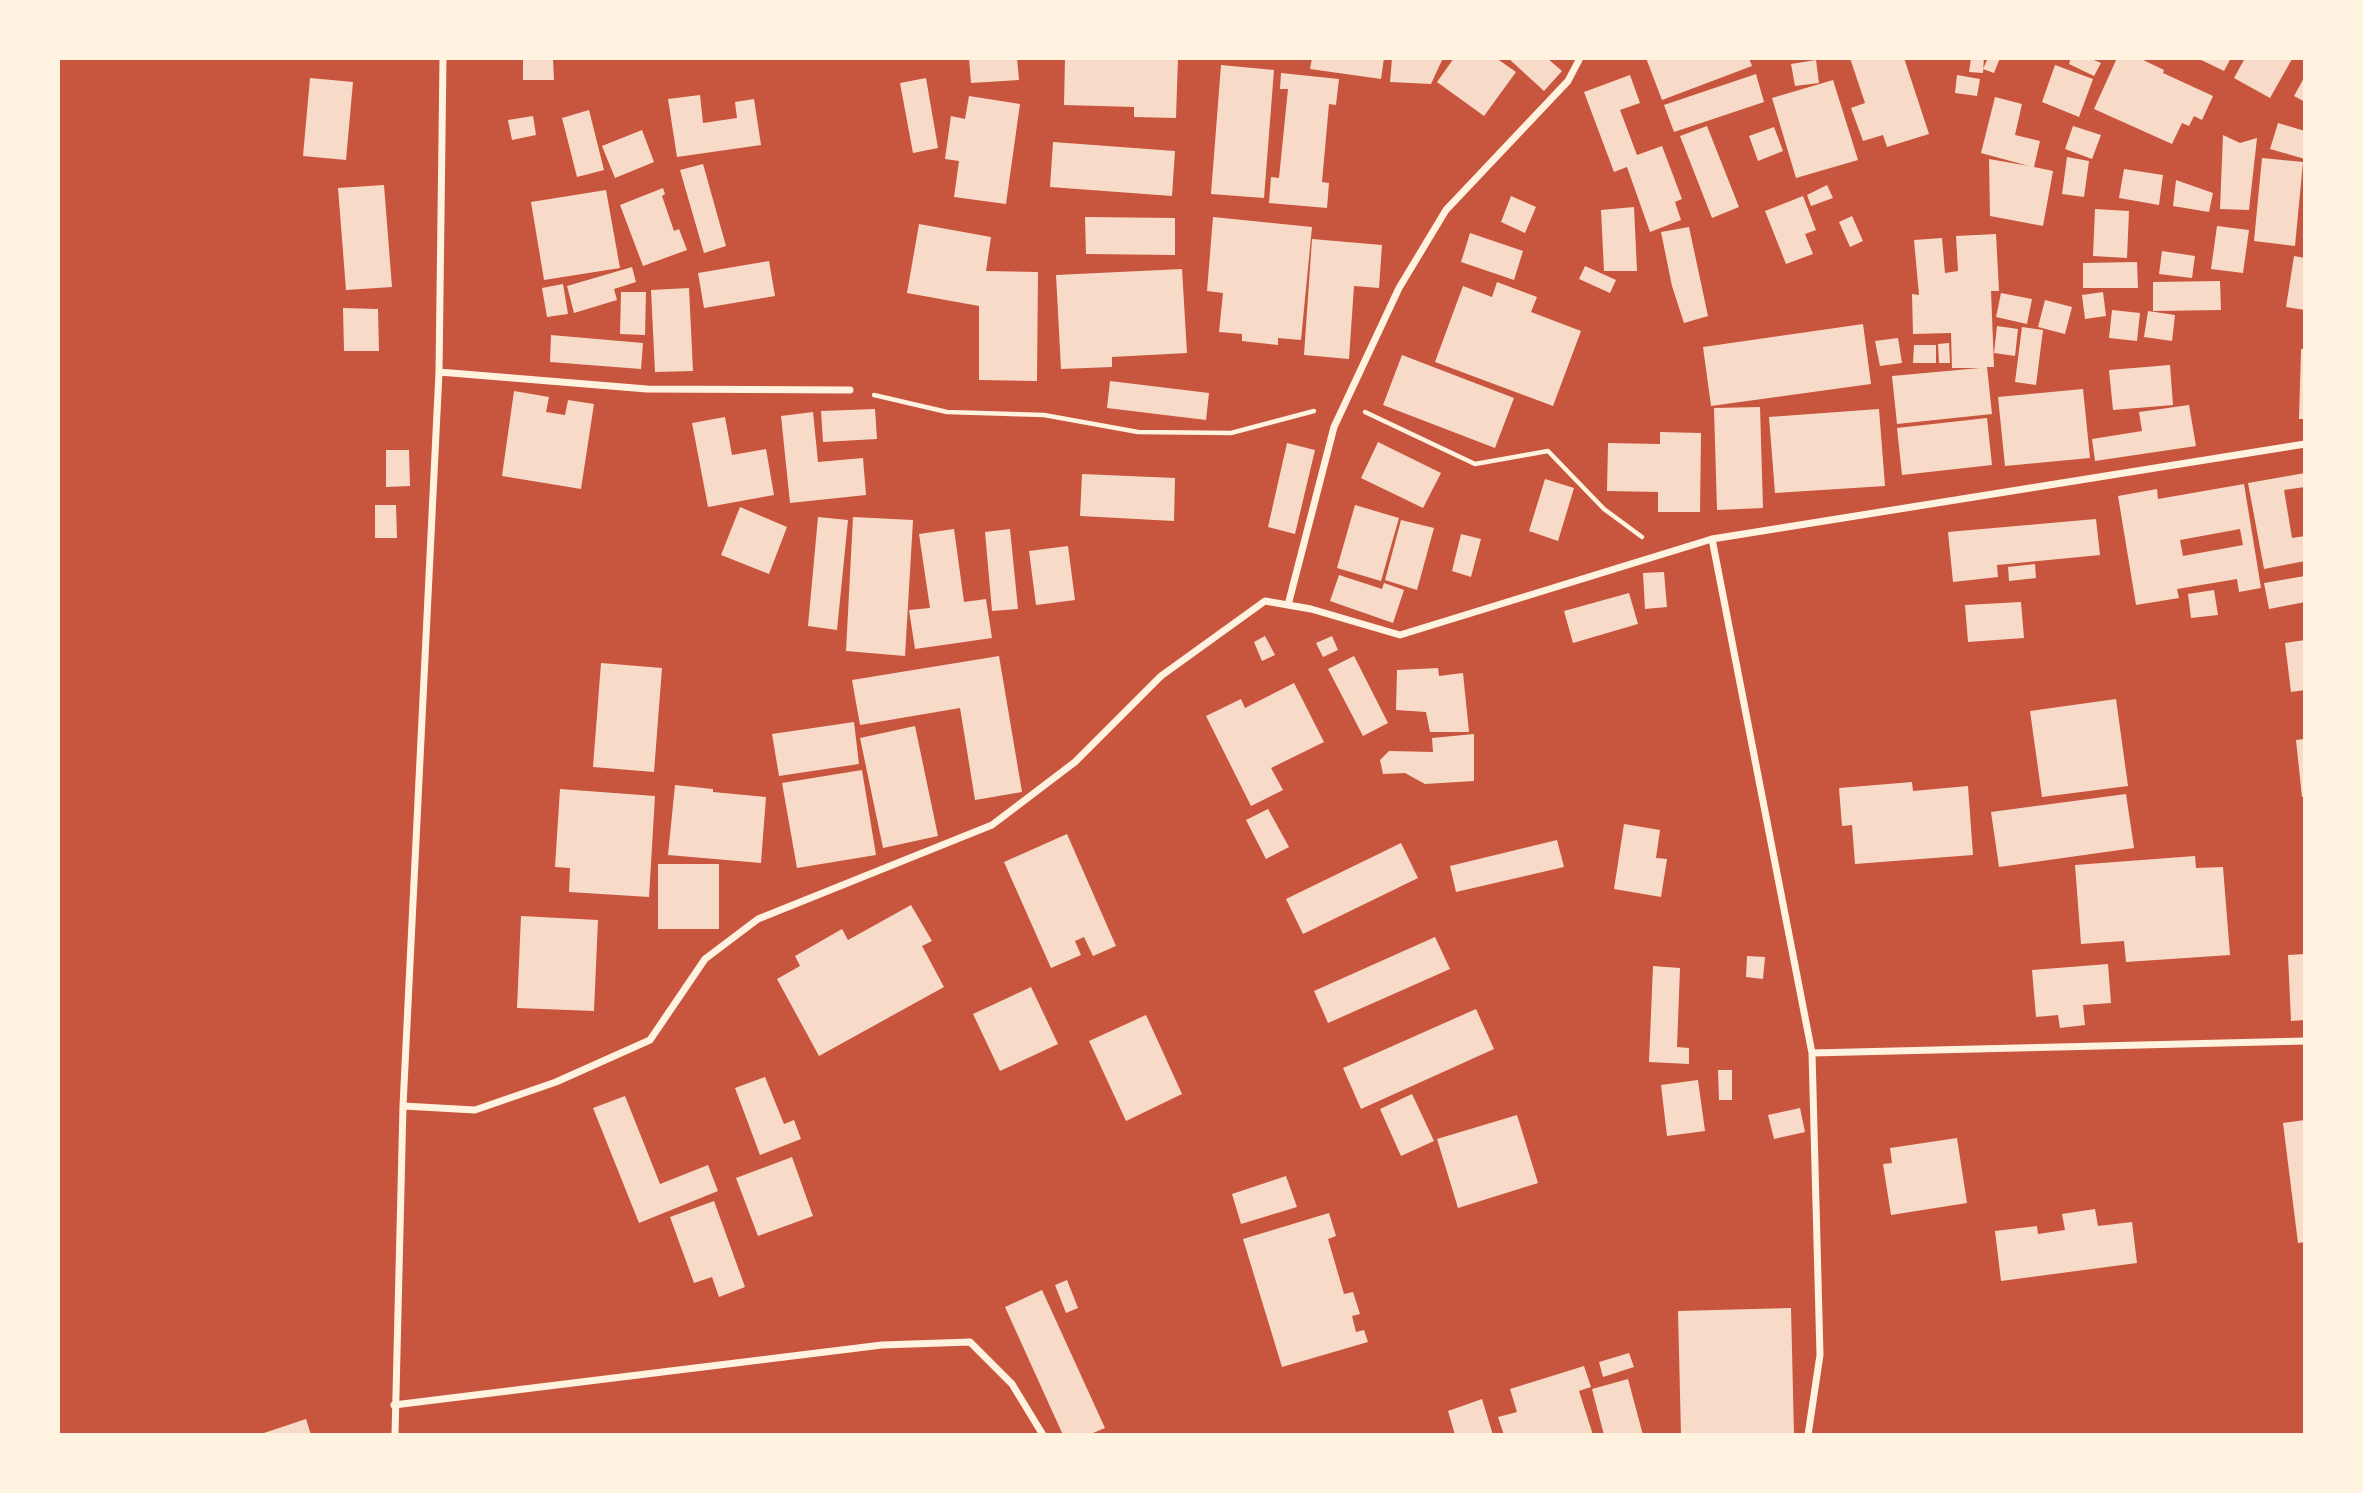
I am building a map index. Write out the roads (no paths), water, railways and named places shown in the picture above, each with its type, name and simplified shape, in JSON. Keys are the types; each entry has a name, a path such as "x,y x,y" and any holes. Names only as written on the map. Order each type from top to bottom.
{"street":[{"path":"395,1435 402,1106 439,372 443,58"},
{"path":"1288,606 1334,427 1399,288 1446,210 1568,81 1580,58"},
{"path":"439,372 647,389 850,390"},
{"path":"402,1106 475,1110 556,1082 649,1040 705,959 758,919 992,825 1075,762 1161,676 1265,601 1311,610 1400,635 1712,539 2305,444"},
{"path":"1712,539 1812,1053 1820,1355 1808,1435"},
{"path":"1812,1053 2305,1041"},
{"path":"394,1405 882,1345 971,1342 1012,1384 1043,1435"}]}
